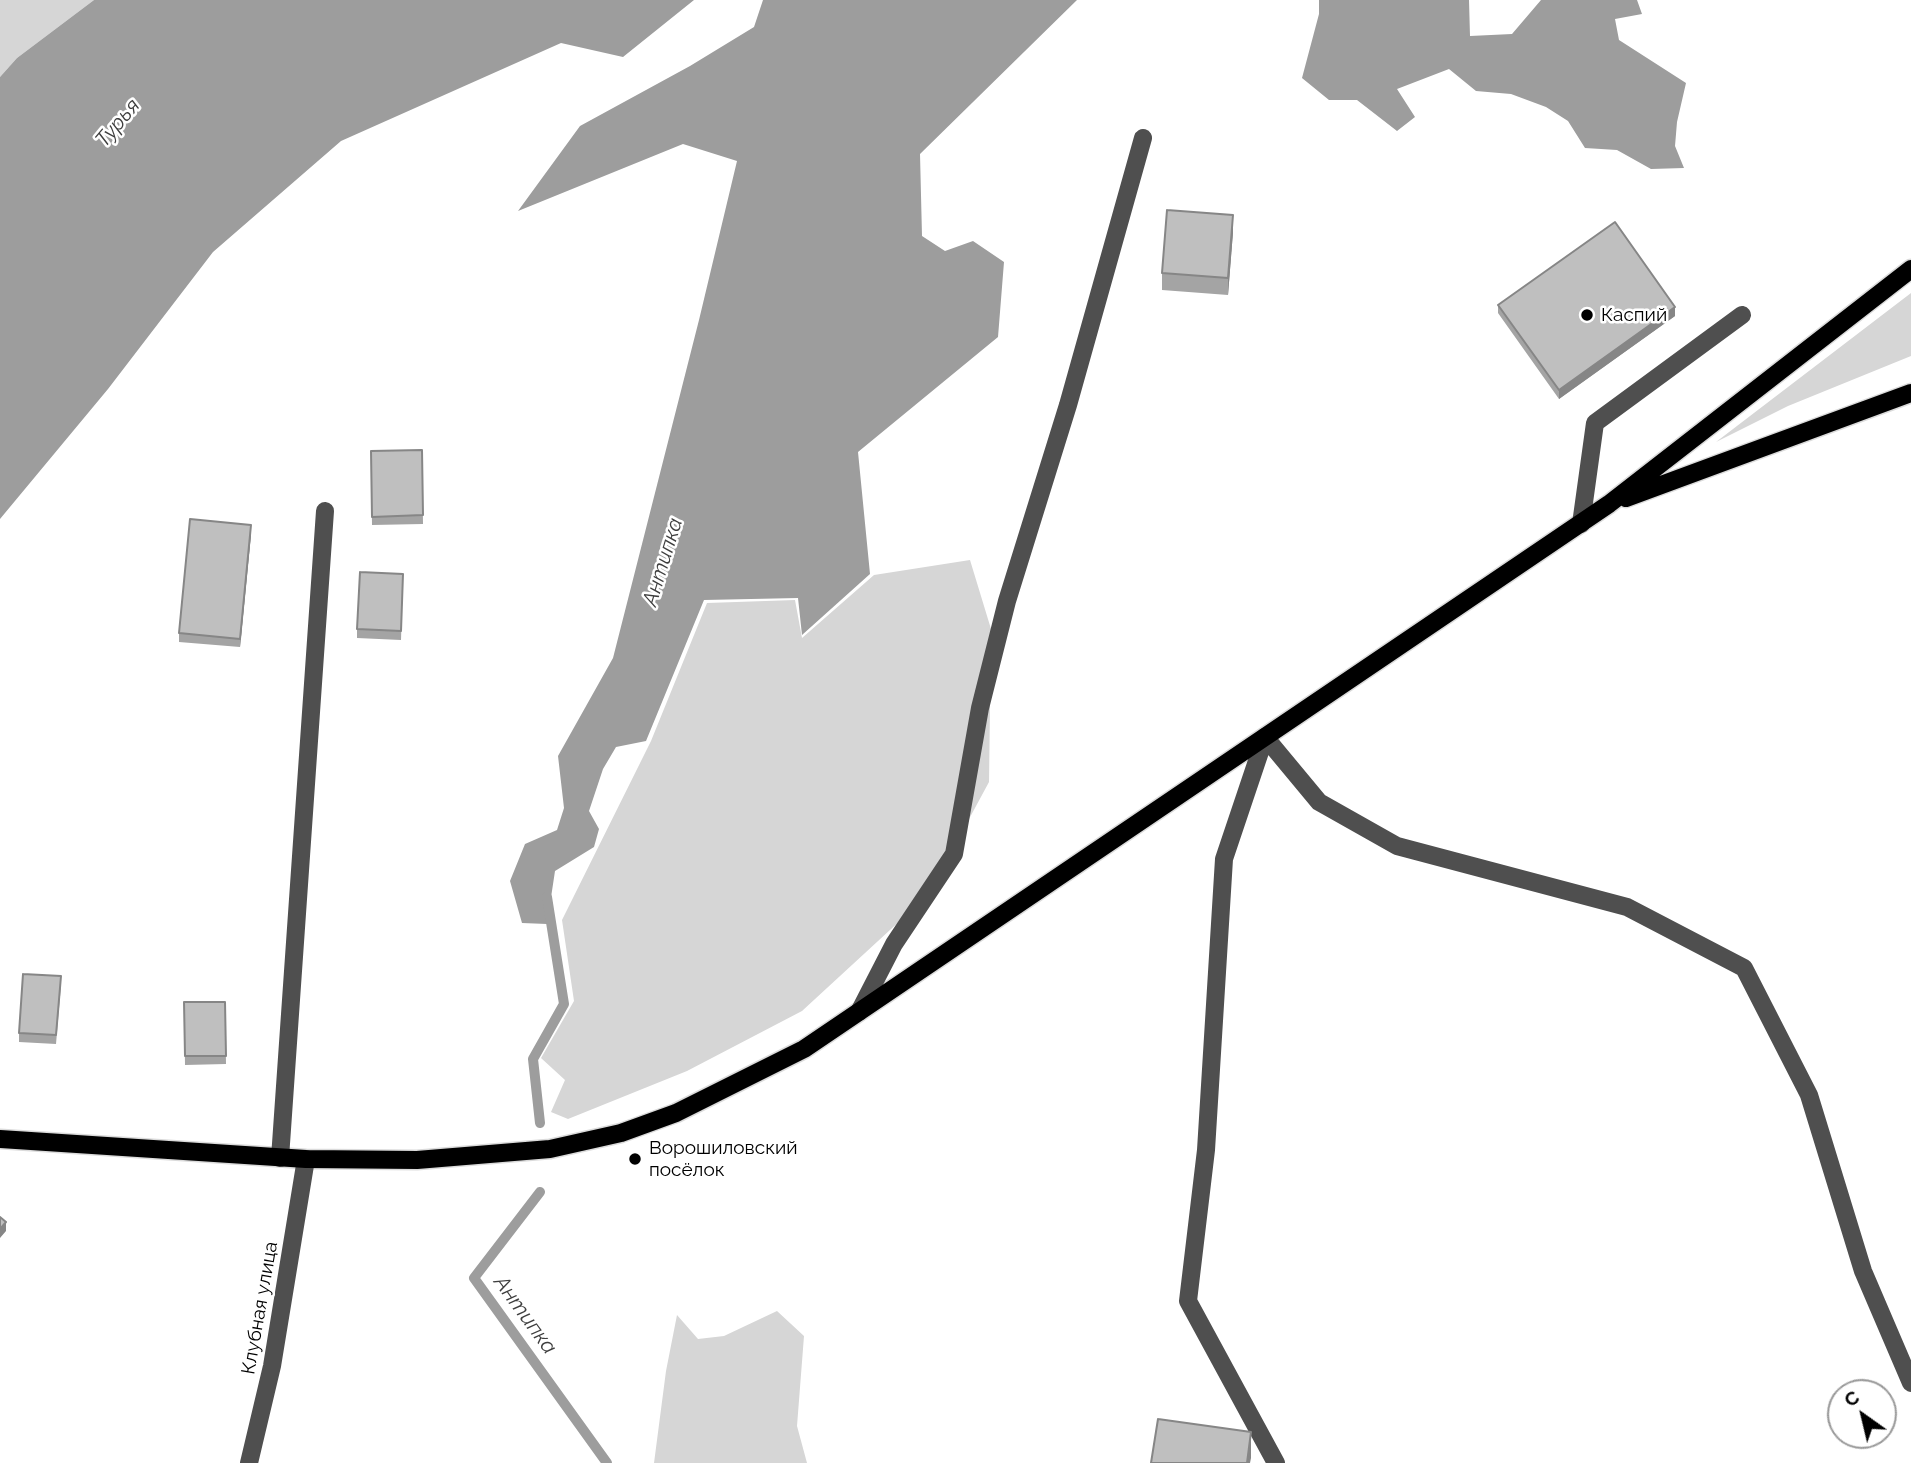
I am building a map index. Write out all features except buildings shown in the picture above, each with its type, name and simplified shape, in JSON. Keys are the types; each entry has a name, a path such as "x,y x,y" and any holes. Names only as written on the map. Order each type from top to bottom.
{"main road":[{"path":"0,1139 280,1158 417,1160 550,1149 621,1133 676,1114 804,1049 1581,524 1911,268"},
{"path":"1609,504 1911,393"}],"street":[{"path":"859,1012 894,944 954,855 980,708 1007,601 1068,405 1143,138"},
{"path":"1581,524 1595,423 1742,315"},
{"path":"280,1158 325,511"},
{"path":"1265,737 1319,802 1397,846 1626,907 1744,968 1809,1095 1863,1271 1911,1383"},
{"path":"1265,737 1224,859 1206,1150 1188,1301 1276,1463"},
{"name":"Клубная улица","path":"249,1463 272,1366 306,1159"}],"shaded area":[{"path":"0,0 94,0 17,58 0,77"},
{"path":"1911,293 1911,356 1788,406 1716,442"},
{"path":"970,560 991,629 989,782 928,895 802,1011 687,1071 568,1119 551,1112 565,1080 541,1058 574,1001 562,920 651,741 707,603 795,600 802,638 874,575"},
{"path":"777,1311 804,1336 797,1426 807,1463 654,1463 666,1371 677,1315 698,1339 724,1336"}],"water":[{"name":"Турья","path":"94,0 694,0 623,57 561,43 341,141 213,252 108,389 0,519 0,77 17,58"},
{"path":"763,0 1077,0 920,154 922,236 945,251 973,241 1004,262 998,337 858,452 870,574 802,635 798,598 704,600 646,741 616,747 603,769 589,811 599,829 594,847 555,871 547,924 522,923 510,881 525,844 557,830 564,808 558,756 613,658 737,161 683,144 518,211 580,126 690,66 754,27"},
{"path":"1319,0 1469,0 1470,36 1512,34 1541,0 1637,0 1642,14 1615,19 1619,40 1686,83 1677,122 1675,146 1684,168 1651,169 1617,150 1585,148 1568,121 1546,107 1511,94 1476,91 1449,69 1397,89 1415,117 1397,131 1357,100 1329,100 1302,78 1319,14"}],"waterway":[{"name":"Антипка","path":"540,1123 533,1059 564,1004 547,897"},
{"name":"Антипка","path":"540,1192 474,1278 607,1463"}],"place":[{"name":"Каспий","path":"1587,315"},
{"name":"Ворошиловский посёлок","path":"635,1159"}]}
